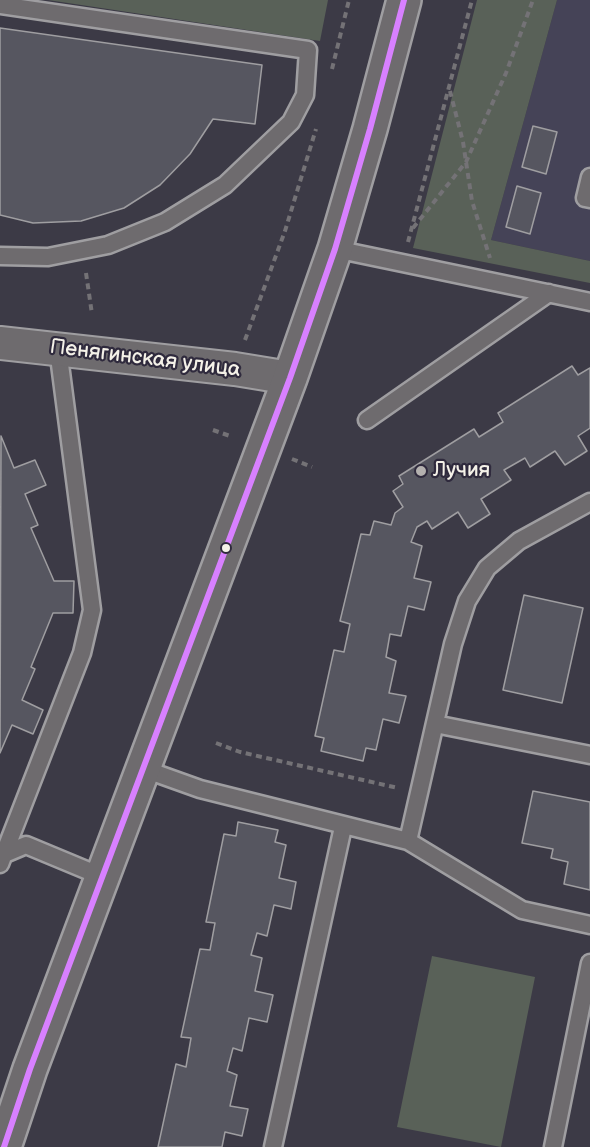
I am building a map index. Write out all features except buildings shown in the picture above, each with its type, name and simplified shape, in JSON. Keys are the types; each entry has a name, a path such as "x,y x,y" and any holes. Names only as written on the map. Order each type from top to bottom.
{"main road":[{"path":"4,1147 30,1069 290,378 334,249 370,129 404,0"}],"street":[{"name":"Пенягинская улица","path":"0,343 290,378"}],"lane":[{"path":"0,5 308,50 305,95 291,122 225,185 165,222 108,245 48,257 0,256"},
{"path":"590,177 585,198 590,199"},
{"path":"334,249 590,302"},
{"path":"367,420 549,293"},
{"path":"1,858 82,653 92,610 58,349"},
{"path":"408,841 453,644 467,601 487,568 519,540 590,502"},
{"path":"435,724 590,755"},
{"path":"144,769 200,789 343,827 408,841 522,910 590,925"},
{"path":"273,1147 343,827"},
{"path":"1,858 26,845 103,877"},
{"path":"553,1147 590,963"}],"path":[{"path":"330,76 349,0"},
{"path":"402,263 450,90 472,0"},
{"path":"411,230 466,162 506,73 533,0"},
{"path":"450,90 481,235 505,284"},
{"path":"248,330 285,231 319,120"},
{"path":"83,250 92,314"},
{"path":"213,430 230,436"},
{"path":"291,459 312,467"},
{"path":"216,743 240,752 419,793"}],"shaded area":[{"path":"48,0 328,0 320,41"},
{"path":"477,0 557,0 491,240 590,261 590,283 413,248"},
{"path":"557,0 590,0 590,261 491,240"},
{"path":"432,956 535,977 501,1147 397,1127"}],"transit line":[{"path":"4,1147 30,1069 290,378 335,249 404,0"}],"place":[{"name":"Лучия","path":"421,471"}]}
